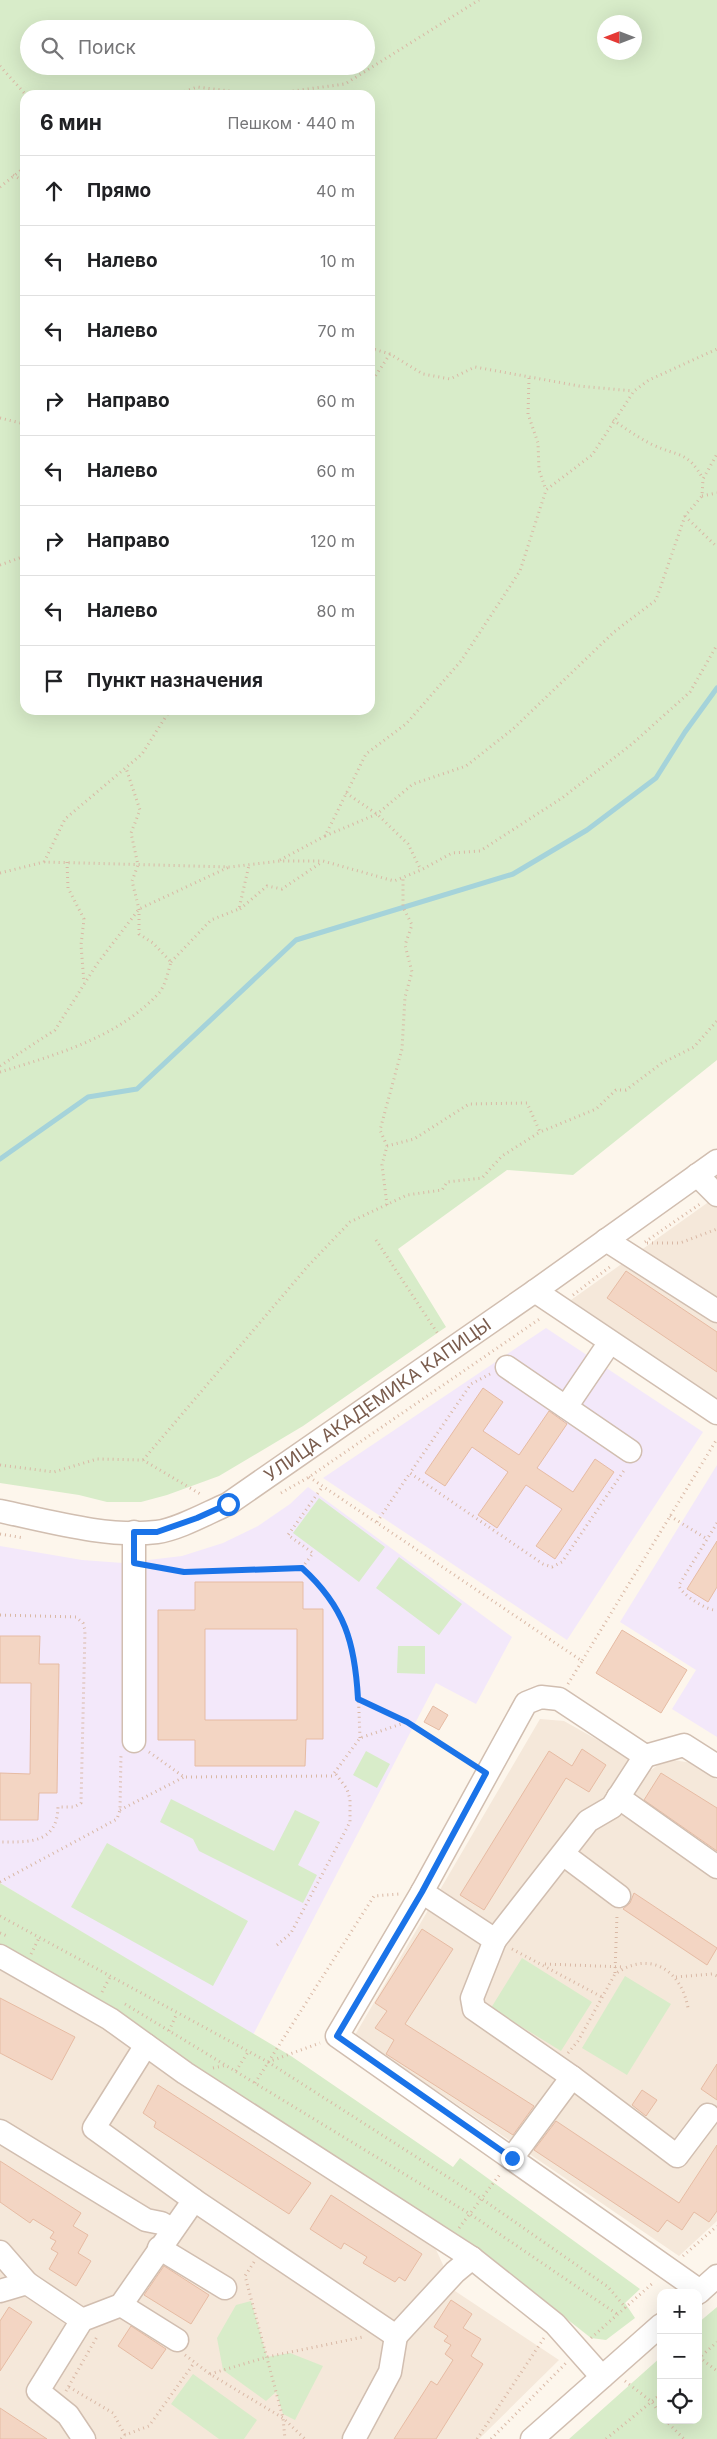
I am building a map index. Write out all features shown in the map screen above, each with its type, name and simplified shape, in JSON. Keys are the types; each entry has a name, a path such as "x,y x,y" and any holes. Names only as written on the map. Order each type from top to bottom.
{"street":[{"name":"УЛИЦА АКАДЕМИКА КАПИЦЫ","path":"0,1511 114,1532 157,1532 197,1518 228,1504 535,1291 717,1161"},
{"path":"697,1174 717,1195"},
{"path":"606,1240 717,1311"},
{"path":"535,1291 717,1413"},
{"path":"566,1407 610,1342"},
{"path":"506,1366 630,1451"},
{"path":"127,1748 134,1532"},
{"path":"645,1756 559,1699 541,1697 526,1703 422,1892 337,2036 508,2163 695,2289"},
{"path":"708,2115 678,2156 474,2008 472,1998 495,1940 588,1821 612,1807 645,1756 684,1745 717,1766"},
{"path":"618,1797 717,1867"},
{"path":"562,1854 619,1896"},
{"path":"422,1892 495,1940"},
{"path":"4,1946 110,2018 156,2041 185,2073 472,2258 555,2324 580,2350 611,2377"},
{"path":"156,2041 94,2128 194,2200 388,2329"},
{"path":"508,2163 564,2072"},
{"path":"0,2131 146,2220 160,2223 172,2229"},
{"path":"84,2439 68,2415 38,2391 82,2320 121,2305 172,2229 194,2200"},
{"path":"159,2248 225,2288"},
{"path":"0,2252 27,2283 82,2320"},
{"path":"388,2329 472,2258"},
{"path":"702,2289 717,2276"},
{"path":"0,2290 27,2283"},
{"path":"121,2305 177,2340"},
{"path":"354,2439 390,2372 388,2329"},
{"path":"532,2439 611,2377 657,2329"}],"path":[{"path":"375,65 479,0"},
{"path":"0,66 22,90"},
{"path":"300,90 345,84 359,75"},
{"path":"188,90 197,87 222,90"},
{"path":"0,186 20,169"},
{"path":"12,175 20,179"},
{"path":"325,836 366,754 406,724 462,661 520,571 546,490 592,455 613,420 634,391 650,380 717,349"},
{"path":"375,350 390,354 423,374 450,379 475,367 579,386 634,391"},
{"path":"375,376 390,354"},
{"path":"529,378 528,414 538,443 539,470 546,490"},
{"path":"0,418 20,423"},
{"path":"613,420 655,446 682,455 695,464 704,479"},
{"path":"280,861 325,836 377,814 413,784 466,766 513,729 614,632 656,600 685,516 702,496 704,479 717,454"},
{"path":"702,496 717,493"},
{"path":"685,516 717,547"},
{"path":"0,565 20,558"},
{"path":"0,873 44,862 230,867 280,861 323,861 394,881 452,854 480,850 562,798 632,744 690,692 717,645"},
{"path":"44,862 65,819 142,754 167,715"},
{"path":"126,768 140,810 131,832 138,864 132,881 139,909 139,934 153,943 172,962"},
{"path":"346,794 377,814 408,844 421,870"},
{"path":"0,1072 114,1030 159,993 172,962 211,920 239,909 267,886 282,889 323,861"},
{"path":"67,862 68,888 84,919 80,946 84,983"},
{"path":"239,909 250,864"},
{"path":"0,1066 55,1030 84,983 139,909 230,867"},
{"path":"387,1205 382,1165 387,1146 380,1130 402,1048 405,997 412,972 405,945 412,925 403,907 403,877"},
{"path":"144,1460 308,1266 350,1222 407,1196 442,1190 447,1182 482,1178 502,1156 540,1132 596,1109 616,1090 626,1090 662,1063 694,1047 717,1021"},
{"path":"387,1146 414,1139 469,1104 527,1103 540,1132"},
{"path":"644,1242 680,1244 717,1229"},
{"path":"376,1240 441,1339"},
{"path":"376,1522 471,1384 506,1366"},
{"path":"559,1699 717,1440"},
{"path":"410,1473 543,1564 552,1567 562,1562 632,1460 630,1451"},
{"path":"0,1464 54,1472 97,1459 144,1460 204,1497"},
{"path":"309,1477 582,1662"},
{"path":"302,1568 313,1553 288,1535 323,1486"},
{"path":"670,1516 707,1539"},
{"path":"717,1523 679,1586 682,1592 709,1610 717,1610"},
{"path":"134,1563 184,1572 302,1568 329,1597 345,1624 356,1662 360,1738"},
{"path":"0,1615 76,1617 83,1623 85,1630 81,1803 74,1807 58,1807 58,1822 50,1831 33,1842 0,1842"},
{"path":"358,1699 407,1722 486,1773"},
{"path":"120,1810 184,1777 332,1776 360,1738 407,1722"},
{"path":"0,1882 117,1819 120,1810 127,1748 184,1777"},
{"path":"278,1945 291,1933 350,1822 349,1794 335,1773"},
{"path":"255,2083 374,1896 422,1892"},
{"path":"564,2072 578,2041 614,1974 619,1896"},
{"path":"0,1916 268,2062 482,2199 608,2288 626,2308"},
{"path":"0,1933 4,1946"},
{"path":"30,1955 39,1938"},
{"path":"495,1940 602,1997"},
{"path":"25,1946 42,1956"},
{"path":"543,1964 625,1967 642,1963 660,1966 676,1977 685,1991 688,2008"},
{"path":"614,1974 625,1967"},
{"path":"676,1977 712,1974 717,1976"},
{"path":"108,1994 101,1992 110,1977"},
{"path":"120,2001 470,2214 617,2314"},
{"path":"156,2041 169,2030 177,2014"},
{"path":"268,2062 302,2051"},
{"path":"236,2071 248,2052"},
{"path":"448,2242 508,2163"},
{"path":"491,2439 586,2342 717,2226"},
{"path":"264,2247 245,2276 283,2418 285,2439"},
{"path":"477,2439 555,2324"},
{"path":"210,2374 267,2357 366,2336 388,2329"},
{"path":"57,2406 102,2330"},
{"path":"177,2340 178,2348 194,2363 283,2418 305,2439"},
{"path":"702,2355 717,2342"},
{"path":"702,2360 717,2371"},
{"path":"121,2439 125,2435 149,2426 194,2363"},
{"path":"611,2377 652,2402 657,2409"},
{"path":"69,2387 113,2413 125,2435"},
{"path":"606,2439 657,2398"},
{"path":"669,2424 684,2439"}],"shaded area":[{"path":"717,1196 717,1400 571,1300"},
{"path":"546,1328 703,1432 567,1640 323,1478"},
{"path":"717,1465 717,1737 672,1709 696,1670 620,1622"},
{"path":"308,1487 512,1637 476,1704 436,1683 253,2035 0,1883 0,1546 82,1560 123,1563 182,1556 223,1543 258,1526 290,1504"},
{"path":"540,1719 564,1721 651,1770 666,1759 693,1763 717,1780 717,2221 679,2256 355,2035"},
{"path":"0,1970 107,2029 433,2243 455,2291 559,2360 479,2439 0,2439"}],"green space":[{"path":"0,0 717,0 717,1060 573,1175 507,1170 398,1249 446,1327 303,1426 219,1476 167,1495 141,1502 107,1502 79,1495 0,1483"},
{"path":"319,1498 385,1547 359,1582 293,1533"},
{"path":"399,1557 462,1604 439,1635 376,1588"},
{"path":"398,1646 425,1646 425,1674 397,1673"},
{"path":"366,1751 390,1764 377,1788 353,1775"},
{"path":"171,1799 274,1851 295,1810 320,1822 298,1865 317,1875 303,1903 199,1851 193,1839 160,1822"},
{"path":"107,1843 248,1921 213,1986 71,1907"},
{"path":"0,1883 291,2056 453,2167 460,2158 640,2289 625,2303 635,2318 606,2340 591,2338 468,2241 153,2041 80,1989 0,1947"},
{"path":"522,1958 592,2002 561,2051 491,2008"},
{"path":"625,1976 671,2004 627,2075 582,2048"},
{"path":"251,2301 267,2357 290,2353 323,2366 295,2420 283,2414 276,2392 266,2401 223,2370 217,2338 236,2305"},
{"path":"717,2307 717,2439 569,2439 657,2361 657,2424 702,2424 702,2320"},
{"path":"193,2374 257,2420 244,2439 219,2439 171,2404"}],"building":[{"path":"626,1271 717,1332 717,1372 607,1298"},
{"path":"483,1388 503,1402 483,1431 519,1455 549,1411 567,1424 537,1468 573,1492 595,1459 614,1472 555,1559 536,1546 562,1509 526,1485 497,1528 478,1515 508,1472 472,1447 445,1486 425,1473"},
{"path":"717,1541 717,1587 708,1602 687,1589"},
{"path":"195,1582 303,1582 303,1609 323,1609 323,1739 306,1739 305,1766 195,1766 195,1740 158,1740 158,1610 195,1610","holes":["205,1629 297,1629 297,1720 205,1720"]},
{"path":"622,1630 687,1670 661,1713 596,1673"},
{"path":"0,1636 40,1636 39,1664 59,1664 57,1793 39,1793 38,1820 0,1820 0,1773 30,1774 31,1683 0,1683"},
{"path":"433,1706 448,1715 439,1730 424,1722"},
{"path":"582,1749 606,1765 589,1792 566,1778 484,1910 460,1895 549,1751 572,1766"},
{"path":"661,1773 717,1808 717,1851 644,1800"},
{"path":"634,1893 717,1948 707,1965 623,1909 630,1903"},
{"path":"422,1929 453,1949 405,2024 534,2106 513,2135 386,2054 394,2040 375,2028 387,2011 375,2003"},
{"path":"0,1998 75,2037 52,2080 0,2053"},
{"path":"717,2064 717,2100 701,2089"},
{"path":"158,2085 311,2183 289,2214 154,2127 156,2122 143,2113"},
{"path":"642,2090 657,2100 646,2116 632,2105"},
{"path":"556,2121 679,2203 717,2145 717,2211 709,2222 694,2212 682,2230 667,2220 658,2232 534,2150"},
{"path":"0,2161 81,2213 73,2226 88,2235 78,2253 91,2261 76,2286 49,2269 58,2253 51,2249 56,2241 50,2238 54,2232 33,2219 30,2223 0,2202"},
{"path":"331,2195 422,2254 405,2281 399,2277 395,2282 363,2263 367,2257 344,2243 341,2249 310,2229"},
{"path":"164,2266 209,2295 191,2324 144,2295"},
{"path":"451,2300 472,2314 463,2328 481,2339 471,2356 483,2364 436,2439 394,2439 431,2381 437,2385 453,2360 445,2354 451,2345 444,2341 448,2336 434,2327"},
{"path":"9,2307 32,2322 0,2371 0,2321"},
{"path":"131,2326 166,2349 152,2369 118,2346"},
{"path":"0,2408 47,2439 0,2439"}],"waterway":[{"path":"0,1159 88,1097 137,1089 296,940 513,874 587,830 656,778 685,732 717,688"}],"route":[{"path":"228,1504 197,1518 157,1532 134,1532 134,1563 184,1572 302,1568 329,1597 345,1624 356,1662 358,1699 407,1722 486,1773 422,1892 337,2036 512,2158"}]}
